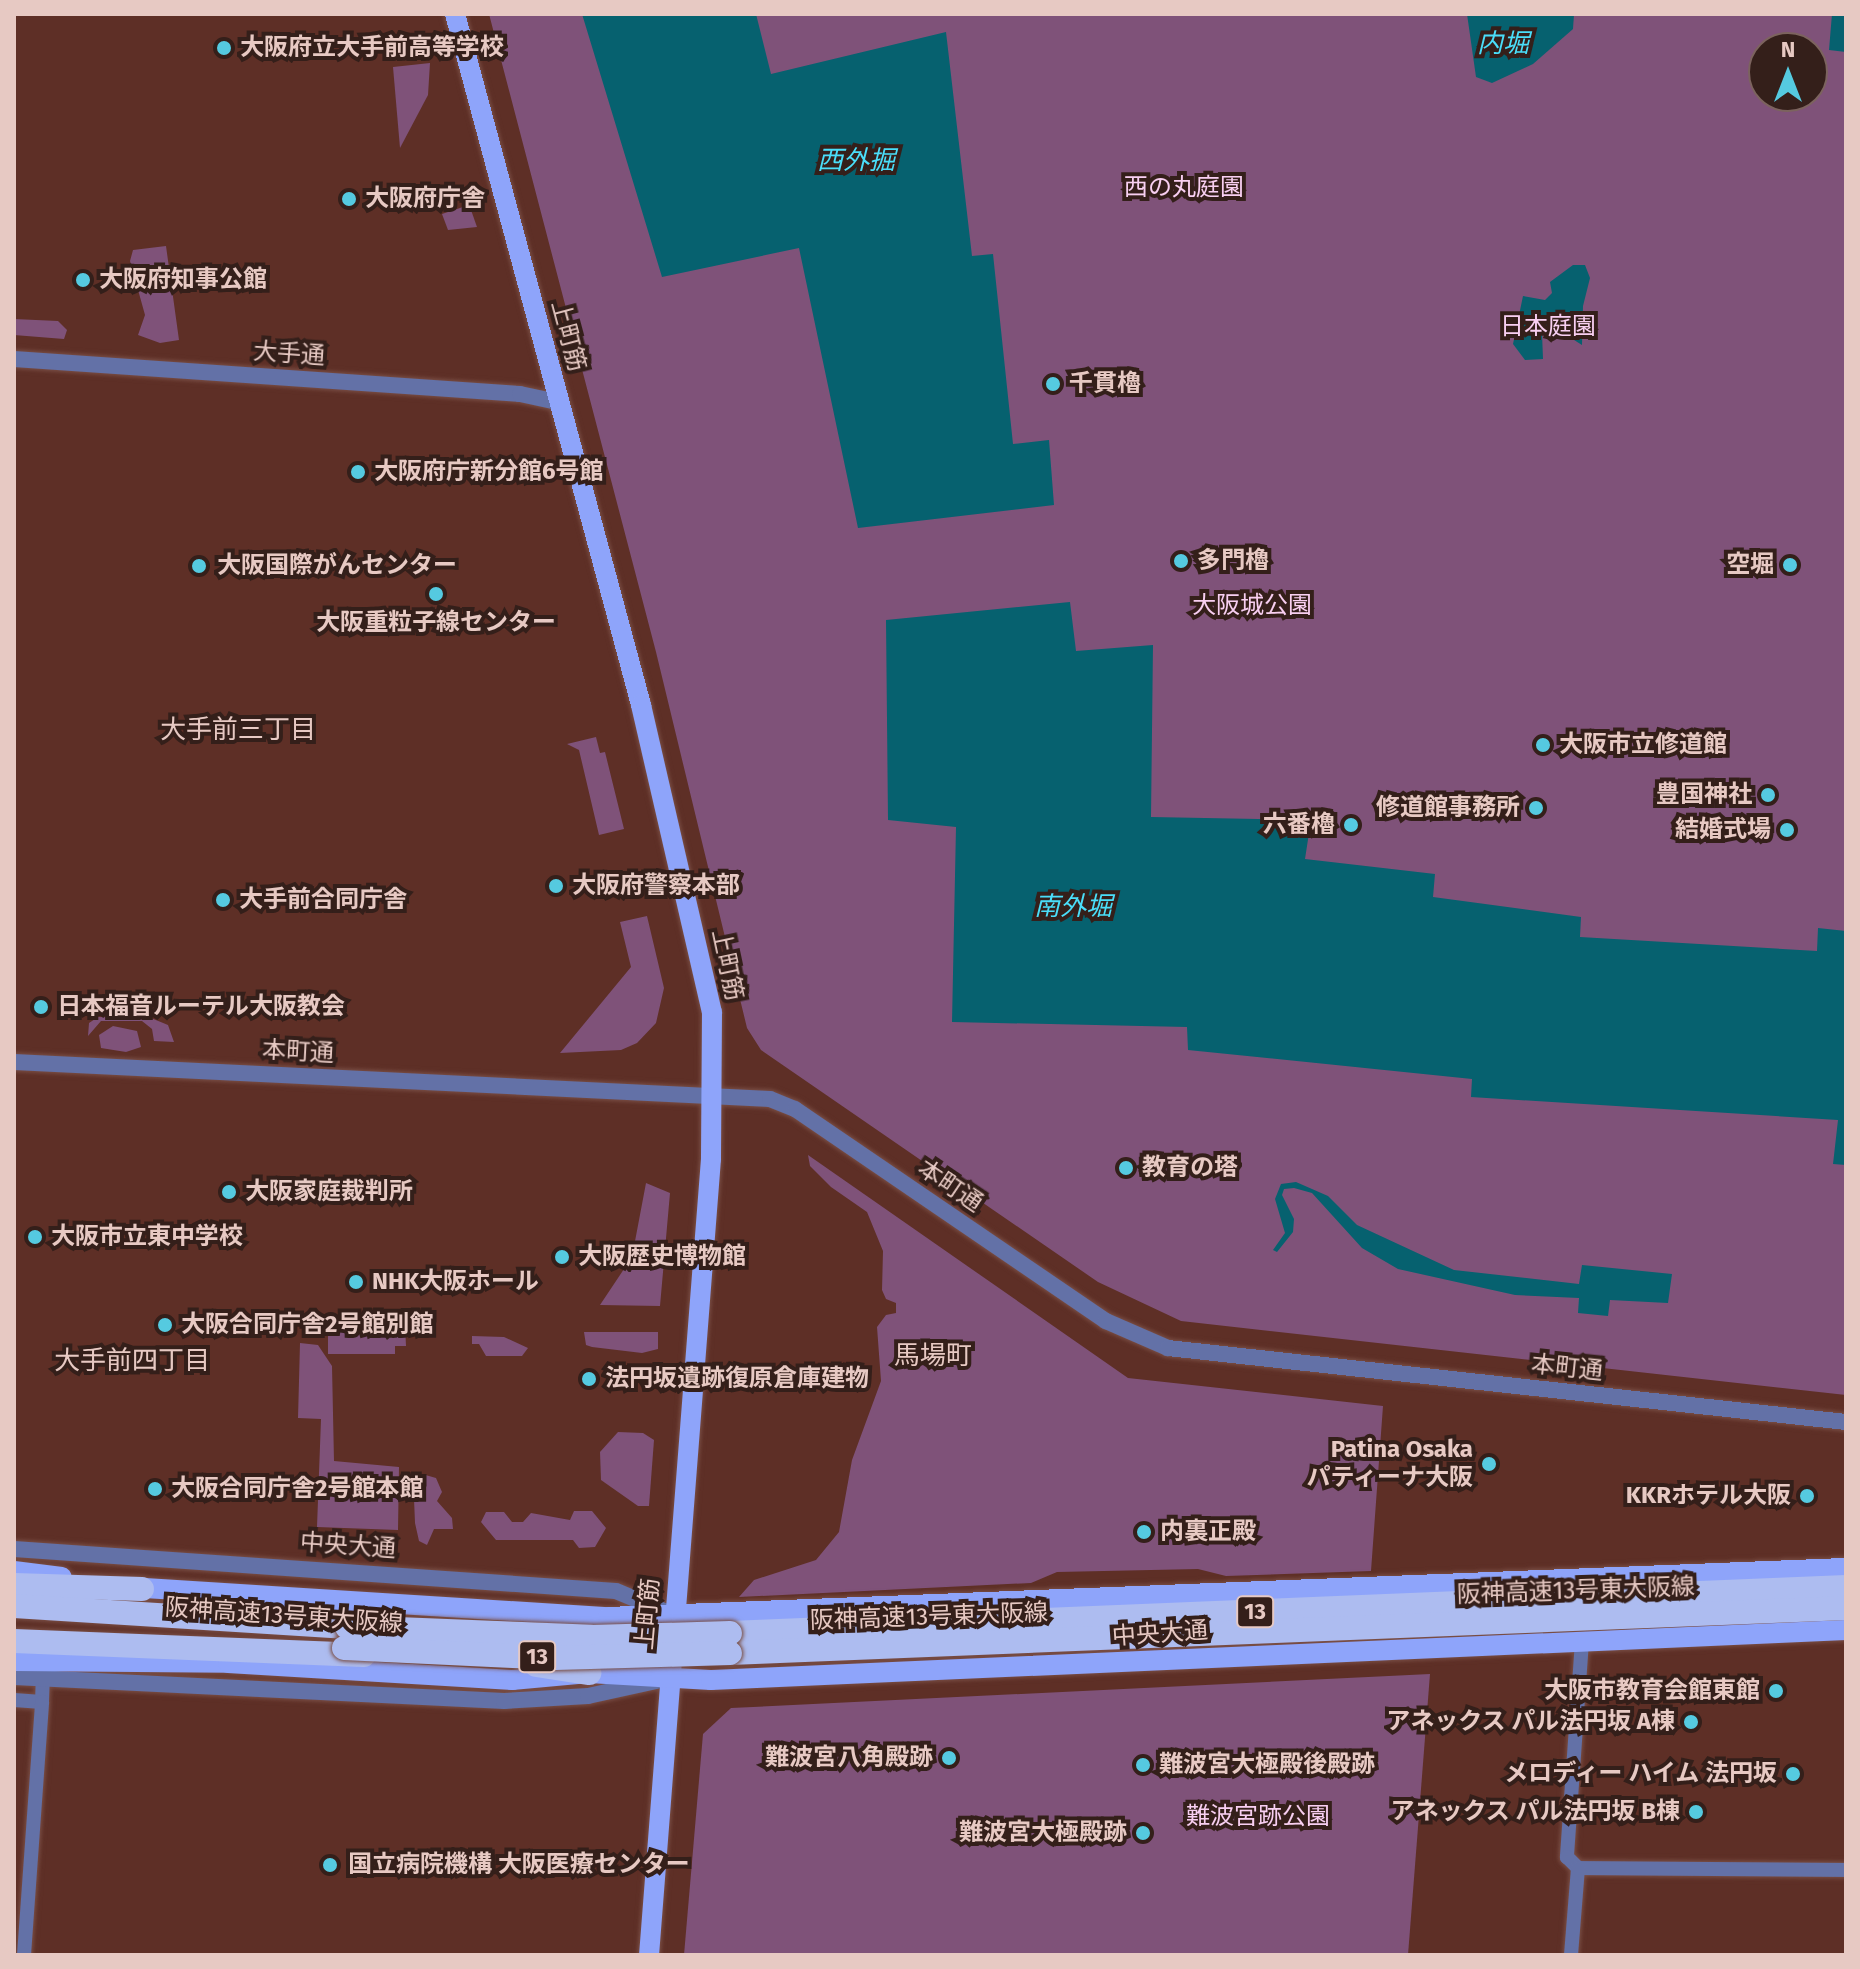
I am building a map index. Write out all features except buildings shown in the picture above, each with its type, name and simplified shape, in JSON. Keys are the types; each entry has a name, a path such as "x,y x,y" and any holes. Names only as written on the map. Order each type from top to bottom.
{"highway":[{"path":"14,1585 142,1589"},
{"name":"阪神高速13号東大阪線","path":"14,1627 473,1657 828,1639 1683,1604 1846,1587"},
{"name":"阪神高速13号東大阪線","path":"1683,1604 1846,1608"},
{"name":"阪神高速13号東大阪線","path":"14,1606 463,1634 828,1639"},
{"path":"14,1641 431,1666 515,1662 589,1673"}],"main road":[{"name":"上町筋","path":"455,14 641,705 712,1012 713,1095 649,1955"},
{"name":"中央大通","path":"14,1571 142,1589 484,1612 674,1615 1846,1568"},
{"name":"中央大通","path":"589,1673 669,1678 779,1678 1846,1630"},
{"path":"14,1661 431,1666"}],"street":[{"name":"大手通","path":"14,359 520,394 559,402"},
{"name":"本町通","path":"14,1062 770,1099 795,1109 1106,1321 1168,1348 1846,1422"},
{"name":"中央大通","path":"14,1549 616,1591 674,1615"},
{"path":"1582,1641 1567,1857 1578,1868 1846,1870"},
{"name":"中央大通","path":"14,1677 504,1701 588,1696 669,1678"},
{"path":"24,1955 43,1679"},
{"path":"14,1700 42,1702"},
{"path":"1571,1955 1578,1868"}],"green space":[{"name":"大阪城公園","path":"489,14 1846,14 1846,1395 1181,1321 1098,1282 761,1050 747,1028 656,652"},
{"path":"430,63 428,95 400,148 393,67"},
{"path":"463,207 471,210 477,227 448,230 442,214"},
{"path":"166,246 179,340 160,343 138,335 145,315 130,261 133,250"},
{"path":"14,319 58,321 67,330 64,339 14,335"},
{"path":"596,737 600,753 605,752 624,829 599,835 579,750 567,744"},
{"path":"647,916 664,988 656,1023 637,1043 621,1050 560,1053 631,967 620,922"},
{"path":"98,1017 151,1018 168,1025 174,1042 154,1041 152,1029 142,1021 101,1021 88,1036 89,1023"},
{"path":"113,1026 137,1031 141,1047 126,1052 101,1048 99,1035"},
{"path":"808,1155 1128,1378 1383,1406 1371,1571 1226,1576 1198,1569 1057,1572 1031,1583 739,1597 754,1580 816,1560 839,1532 852,1460 881,1381 877,1327 886,1315 896,1313 896,1303 886,1299 882,1290 883,1251 867,1212 831,1187 810,1166"},
{"path":"646,1183 670,1193 660,1306 600,1305 632,1257"},
{"path":"328,1324 405,1324 406,1346 395,1346 395,1354 328,1354"},
{"path":"584,1332 658,1332 658,1349 642,1353 592,1347 586,1345"},
{"path":"472,1336 504,1337 528,1348 522,1356 486,1356 479,1344 472,1344"},
{"path":"300,1343 318,1345 332,1366 334,1461 399,1467 398,1530 317,1527 321,1419 298,1418"},
{"path":"618,1432 643,1433 654,1440 649,1506 638,1506 601,1480 600,1452"},
{"path":"422,1474 436,1478 442,1492 437,1501 452,1518 453,1529 434,1529 427,1545 419,1541 415,1523 414,1499"},
{"path":"574,1511 592,1511 606,1528 595,1547 579,1548 573,1540 496,1540 481,1522 486,1512 504,1512 512,1522 523,1522 531,1513 570,1520"},
{"name":"難波宮跡公園","path":"1430,1674 1408,1955 684,1955 703,1734 731,1708"}],"water":[{"name":"西外掘","path":"582,14 756,14 771,74 946,32 972,256 993,254 1013,444 1049,440 1054,505 858,528 799,248 662,277"},
{"name":"内堀","path":"1467,14 1574,14 1573,29 1533,64 1492,83 1476,77"},
{"path":"1832,14 1846,14 1846,52 1829,50"},
{"path":"1573,265 1585,265 1590,278 1583,306 1582,345 1552,326 1542,333 1543,359 1525,360 1513,344 1523,296 1545,300 1552,293 1550,282"},
{"name":"南外堀","path":"1070,602 1076,651 1153,645 1151,817 1311,820 1305,859 1435,874 1433,897 1581,917 1580,937 1817,951 1818,928 1846,931 1846,1165 1833,1164 1838,1120 1471,1097 1472,1079 1188,1050 1187,1027 952,1022 956,827 888,820 886,620"},
{"path":"1296,1182 1328,1196 1357,1225 1454,1270 1579,1284 1582,1265 1672,1274 1668,1303 1610,1300 1608,1316 1578,1313 1579,1298 1515,1295 1398,1269 1362,1248 1312,1193 1294,1188 1284,1189 1282,1195 1294,1219 1293,1232 1277,1252 1273,1250 1285,1233 1275,1199 1281,1184"}],"place":[{"name":"大阪府立大手前高等学校","path":"224,48"},
{"name":"大阪府庁舎","path":"349,199"},
{"name":"大阪府知事公館","path":"83,280"},
{"name":"千貫櫓","path":"1053,384"},
{"name":"大阪府庁新分館6号館","path":"358,472"},
{"name":"多門櫓","path":"1181,561"},
{"name":"空堀","path":"1790,565"},
{"name":"大阪国際がんセンター","path":"199,566"},
{"name":"大阪重粒子線センター","path":"436,594"},
{"name":"大阪市立修道館","path":"1543,745"},
{"name":"豊国神社","path":"1768,795"},
{"name":"修道館事務所","path":"1536,808"},
{"name":"六番櫓","path":"1351,825"},
{"name":"結婚式場","path":"1787,830"},
{"name":"大阪府警察本部","path":"556,886"},
{"name":"大手前合同庁舎","path":"223,900"},
{"name":"日本福音ルーテル大阪教会","path":"41,1007"},
{"name":"教育の塔","path":"1126,1168"},
{"name":"大阪家庭裁判所","path":"229,1192"},
{"name":"大阪市立東中学校","path":"35,1237"},
{"name":"大阪歴史博物館","path":"562,1257"},
{"name":"NHK大阪ホール","path":"356,1282"},
{"name":"大阪合同庁舎2号館別館","path":"165,1325"},
{"name":"法円坂遺跡復原倉庫建物","path":"589,1379"},
{"name":"Patina Osaka パティーナ大阪","path":"1489,1464"},
{"name":"大阪合同庁舎2号館本館","path":"155,1489"},
{"name":"KKRホテル大阪","path":"1807,1496"},
{"name":"内裏正殿","path":"1144,1532"},
{"name":"大阪市教育会館東館","path":"1776,1691"},
{"name":"アネックス パル法円坂 A棟","path":"1691,1722"},
{"name":"難波宮八角殿跡","path":"949,1758"},
{"name":"難波宮大極殿後殿跡","path":"1143,1765"},
{"name":"メロディー ハイム 法円坂","path":"1793,1774"},
{"name":"アネックス パル法円坂 B棟","path":"1696,1812"},
{"name":"難波宮大極殿跡","path":"1143,1833"},
{"name":"国立病院機構 大阪医療センター","path":"330,1865"}],"district":[{"name":"大手前三丁目","path":"238,730"},
{"name":"馬場町","path":"933,1356"},
{"name":"大手前四丁目","path":"132,1361"}],"park label":[{"name":"西の丸庭園","path":"1184,188"},
{"name":"日本庭園","path":"1548,327"}]}
